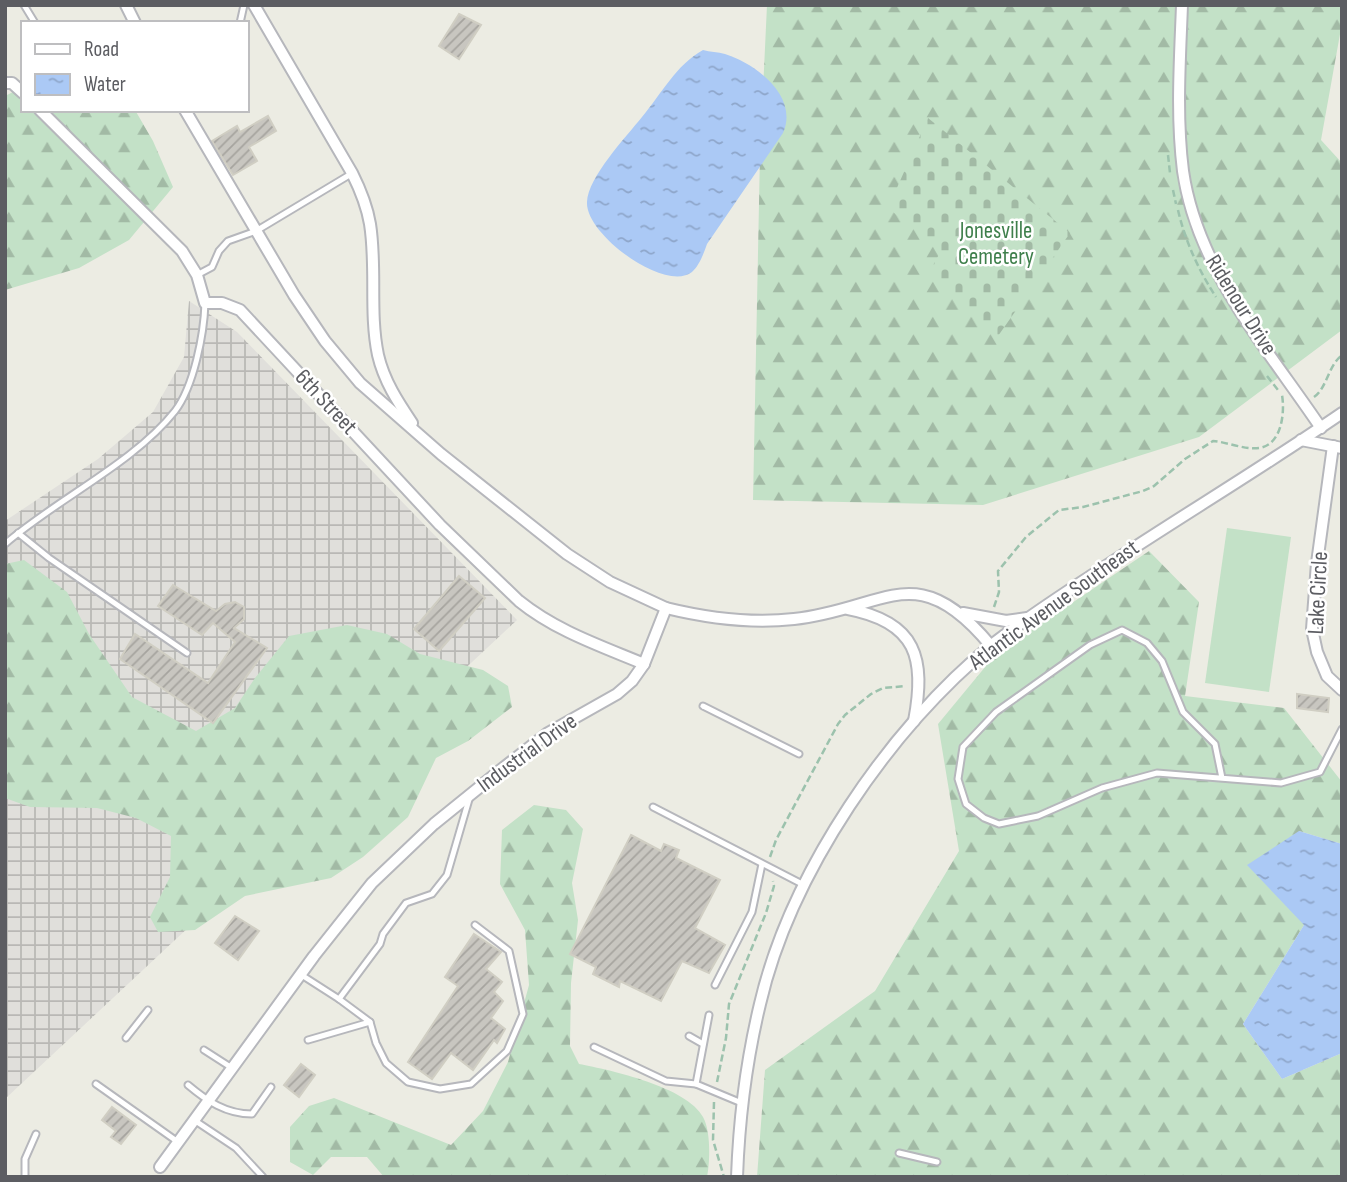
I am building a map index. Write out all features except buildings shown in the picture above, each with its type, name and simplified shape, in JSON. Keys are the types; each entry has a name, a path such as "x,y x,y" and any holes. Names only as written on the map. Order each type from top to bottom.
{"street":[{"path":"126,5 134,21"},
{"path":"254,5 362,193 370,223 375,333 379,358 393,394 419,435"},
{"name":"Ridenour Drive","path":"1182,5 1180,141 1183,172 1195,220 1222,283 1321,428"},
{"path":"42,112 182,251 197,275 205,303"},
{"path":"186,112 294,295 360,383 419,435 582,565 610,582 666,608 709,617 771,621 820,615 902,593 932,597 960,612 992,620 1006,621 1029,617"},
{"name":"6th Street","path":"205,303 222,303 240,310 440,525 519,601 575,636 644,664"},
{"name":"Atlantic Avenue Southeast","path":"737,1177 744,1104 760,1003 780,942 804,885 835,829 870,776 914,721 991,646 1029,617 1342,413"},
{"name":"Lake Circle","path":"1301,440 1337,447 1317,564 1312,629 1317,652 1327,676 1342,690"},
{"name":"Industrial Drive","path":"160,1167 300,974 372,883 411,844 548,733 617,694 632,681 644,664 666,608"},
{"path":"845,609 859,611 886,622 904,637 917,658 920,683 914,721"},
{"path":"960,612 991,646"}],"lane":[{"path":"24,5 34,21"},
{"path":"197,275 212,267 219,251 228,241 256,231 352,173"},
{"path":"5,544 130,453 177,409 199,352 205,324 205,303"},
{"path":"18,533 49,558 187,653"},
{"path":"1222,778 1215,744 1184,712 1162,661 1147,643 1122,630 1090,645 996,712 963,747 958,779 966,804 984,818 999,824 1038,816 1102,788 1157,773 1281,783 1320,772 1342,729"},
{"path":"703,706 799,754"},
{"path":"339,999 380,944 383,934 406,903 432,894 447,875 471,793"},
{"path":"653,807 804,885"},
{"path":"715,985 752,912 762,864"},
{"path":"300,974 370,1022 386,1063 408,1082 440,1089 471,1084 507,1051 523,1014 509,951 475,925"},
{"path":"126,1038 148,1010"},
{"path":"696,1084 709,1015"},
{"path":"308,1040 370,1022"},
{"path":"689,1036 703,1044"},
{"path":"594,1048 666,1081 696,1084 744,1104"},
{"path":"204,1050 232,1068"},
{"path":"96,1084 178,1142"},
{"path":"188,1085 208,1101 236,1114 252,1114 271,1087"},
{"path":"194,1121 236,1148 263,1177"},
{"path":"25,1177 25,1159 36,1134"},
{"path":"899,1153 937,1162"}],"path":[{"path":"1168,153 1170,176"},
{"path":"1173,187 1185,234 1205,279 1218,300"},
{"path":"1304,404 1320,393 1334,361 1342,355"},
{"path":"992,620 999,592 998,571 1026,537 1059,510 1083,507 1143,491 1154,486 1185,459 1213,441 1259,448 1266,445 1277,433 1284,408 1282,395 1266,374"},
{"path":"723,1177 713,1140 716,1092 729,1004 766,913 774,886 770,857 776,840 838,724 871,694 883,688 920,683"}],"shaded area":[{"path":"189,301 237,332 517,620 5,1099 5,521 98,459 153,412 184,357"}],"green space":[{"path":"767,5 1342,5 1342,23 1321,140 1342,163 1342,330 1199,437 983,505 753,500 760,154"},
{"path":"21,88 21,112 136,112 153,141 173,187 129,240 79,268 5,290 5,96"},
{"name":"Jonesville Cemetery","path":"928,118 1070,233 998,336 927,276 941,251 888,208"},
{"path":"1227,528 1291,537 1269,692 1205,683"},
{"path":"1149,551 1199,602 1185,696 1284,708 1342,782 1342,844 1299,831 1304,925 1243,1024 1282,1079 1342,1053 1342,1177 757,1177 765,1070 875,991 959,851 938,724 995,655"},
{"path":"24,560 67,592 89,634 132,697 196,731 235,708 289,636 347,625 387,634 420,654 483,670 508,686 512,707 468,741 436,758 408,817 363,857 331,878 245,896 195,930 158,932 150,917 170,877 171,836 136,818 97,808 30,807 5,798 5,564"},
{"path":"534,805 566,810 583,829 572,883 578,920 571,983 570,1046 579,1064 647,1082 681,1097 694,1106 706,1123 709,1138 707,1177 384,1177 367,1157 331,1157 313,1175 290,1162 290,1127 309,1106 334,1098 451,1145 483,1111 508,1062 529,985 525,930 500,884 502,830"}],"water":[{"path":"703,50 725,54 762,74 780,95 786,120 783,133 707,244 695,269 680,276 664,274 646,268 612,244 590,215 587,202 594,181 609,158 677,71"},
{"path":"1299,831 1342,844 1342,1053 1282,1079 1243,1024 1304,925 1247,865"}]}
